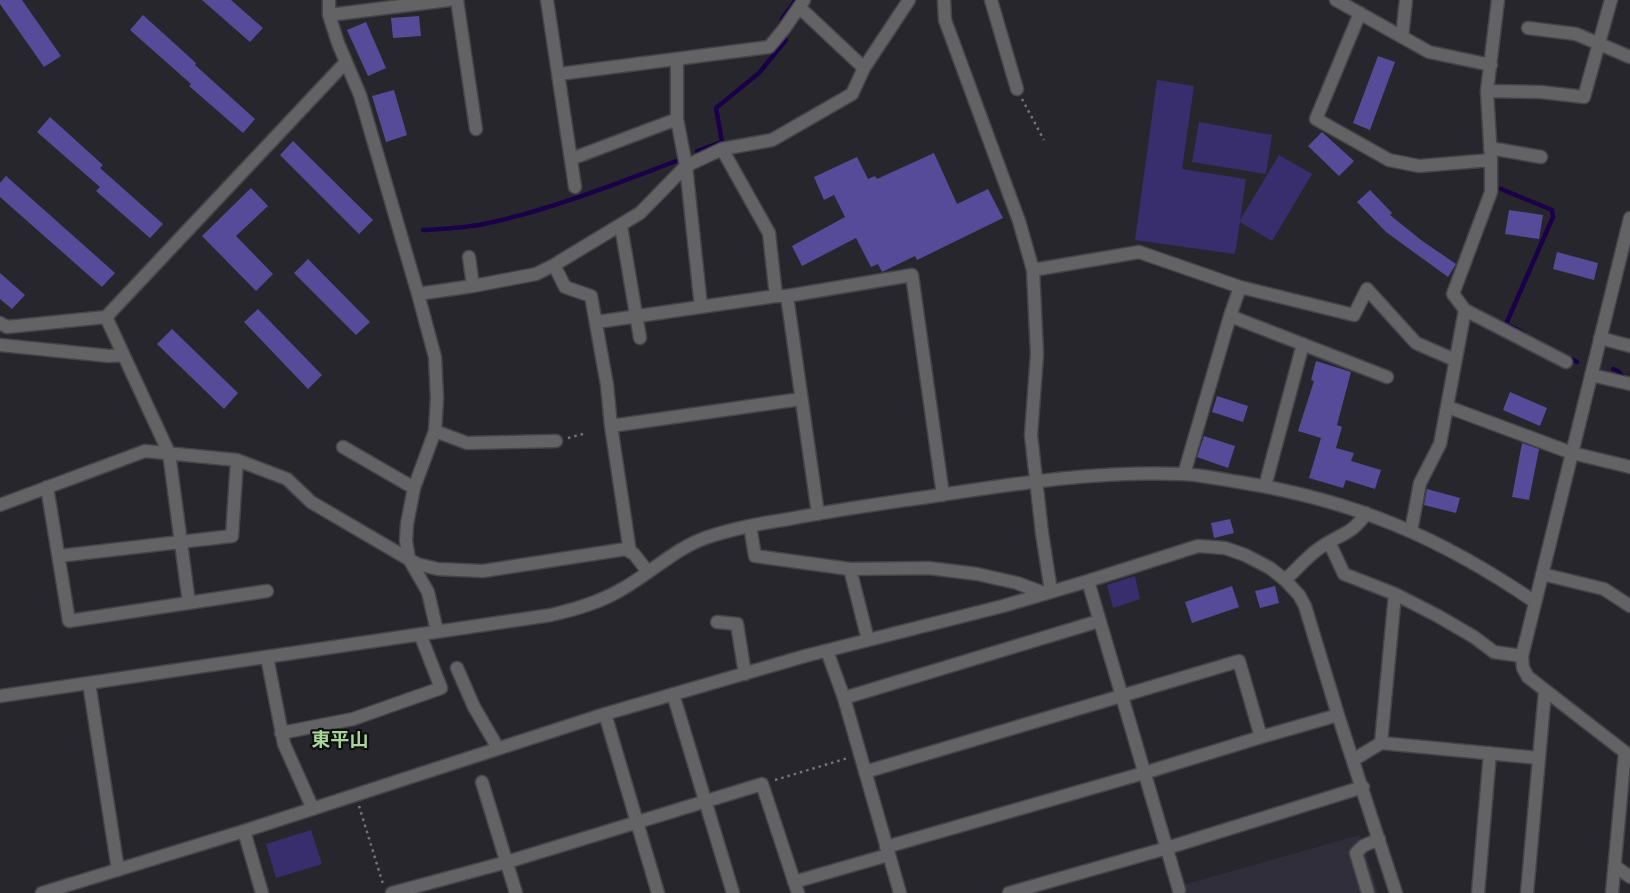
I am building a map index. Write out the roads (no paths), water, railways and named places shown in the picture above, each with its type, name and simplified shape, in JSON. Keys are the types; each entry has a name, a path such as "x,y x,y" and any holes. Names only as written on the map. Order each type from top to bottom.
{"street":[{"path":"329,0 329,15 360,94 435,357 437,398 435,431 414,488 407,524 406,541 409,559 428,592 437,631"},
{"path":"329,15 449,0"},
{"path":"457,0 476,129"},
{"path":"547,0 575,187"},
{"path":"418,294 536,274 621,226 640,213 686,166 722,149 772,140 852,94 864,68 909,0"},
{"path":"944,0 946,20 1019,221 1033,270 1037,354 1031,435 1048,592"},
{"path":"991,0 996,24 1017,89"},
{"path":"1336,0 1353,7 1429,52 1491,65"},
{"path":"1402,36 1406,0"},
{"path":"1498,0 1487,91 1491,154 1491,192 1452,294 1465,310 1566,362"},
{"path":"1487,91 1541,92 1584,97 1611,0"},
{"path":"559,74 769,47 802,4 864,68"},
{"path":"1353,7 1316,119 1389,160 1419,166 1491,154 1541,157"},
{"path":"1528,28 1576,34 1630,57"},
{"path":"677,59 677,119 686,166 701,307"},
{"path":"0,323 7,327 106,317 346,62"},
{"path":"571,159 677,119"},
{"path":"722,149 769,234 801,399 818,514"},
{"path":"1612,893 1628,754 1528,678 1523,668 1522,656 1630,218"},
{"path":"621,226 640,338"},
{"path":"1033,270 1139,252 1240,287 1354,315 1367,290 1416,343 1455,360"},
{"path":"469,258 473,286"},
{"path":"554,265 565,287 591,296 607,385 611,426 630,552"},
{"path":"597,322 782,296 912,274 943,495"},
{"path":"1184,474 1240,287"},
{"path":"1411,531 1420,483 1440,444 1465,310"},
{"path":"1230,316 1387,377"},
{"path":"106,317 169,453 189,603"},
{"path":"1600,338 1630,346"},
{"path":"1265,486 1303,344"},
{"path":"0,345 109,356 123,355"},
{"path":"1591,375 1630,384"},
{"path":"611,426 801,399"},
{"path":"1448,407 1572,453 1630,467"},
{"path":"435,431 466,443 556,441"},
{"path":"343,447 414,488"},
{"path":"0,505 145,451 237,460 287,479 311,502 417,564 438,570 483,571 626,549 634,554 648,572"},
{"path":"59,556 232,536 237,460"},
{"path":"0,696 551,615 579,608 623,589 674,554 706,538 750,526 943,495 1036,482 1105,475 1184,474 1265,486 1306,495 1366,513 1411,531 1484,568 1535,602"},
{"path":"48,487 69,621 267,591"},
{"path":"1285,580 1305,560 1329,542 1358,526 1366,513"},
{"path":"750,526 755,556 850,569 929,568 977,574 1048,592"},
{"path":"1329,542 1344,574 1395,594 1452,624 1494,652 1522,656"},
{"path":"42,893 244,832 605,714 827,651 1003,606 1198,546 1225,548 1245,555 1270,568 1299,595 1305,606 1396,893"},
{"path":"850,569 868,640"},
{"path":"1542,574 1604,589 1630,606"},
{"path":"1088,581 1179,890"},
{"path":"1381,744 1395,594"},
{"path":"844,698 1099,621"},
{"path":"717,622 737,624 745,674"},
{"path":"281,733 353,719 440,688 420,634"},
{"path":"827,651 844,698 900,893"},
{"path":"267,657 284,744 313,809"},
{"path":"865,772 1239,662 1261,737"},
{"path":"457,668 474,706 498,748"},
{"path":"89,683 118,870"},
{"path":"1527,893 1545,691"},
{"path":"673,694 733,893"},
{"path":"605,714 658,893"},
{"path":"392,893 507,862 762,784 796,887 887,851 1338,715"},
{"path":"1353,760 1381,744 1539,758"},
{"path":"1478,893 1490,754"},
{"path":"482,782 516,893"},
{"path":"1009,893 1167,848 1363,787"},
{"path":"244,832 262,893"},
{"path":"1368,893 1356,854 1363,846 1379,839"},
{"path":"1615,866 1630,877"}],"waterway":[{"path":"782,19 796,0"},
{"path":"697,151 722,142 716,108 759,73 786,40"},
{"path":"423,230 476,225 509,218 583,196 679,160"},
{"path":"1501,189 1552,210 1553,217 1506,324 1523,333"},
{"path":"1567,357 1577,362"},
{"path":"1613,369 1618,371 1626,380"}],"district":[{"name":"東平山","path":"340,740"}]}
